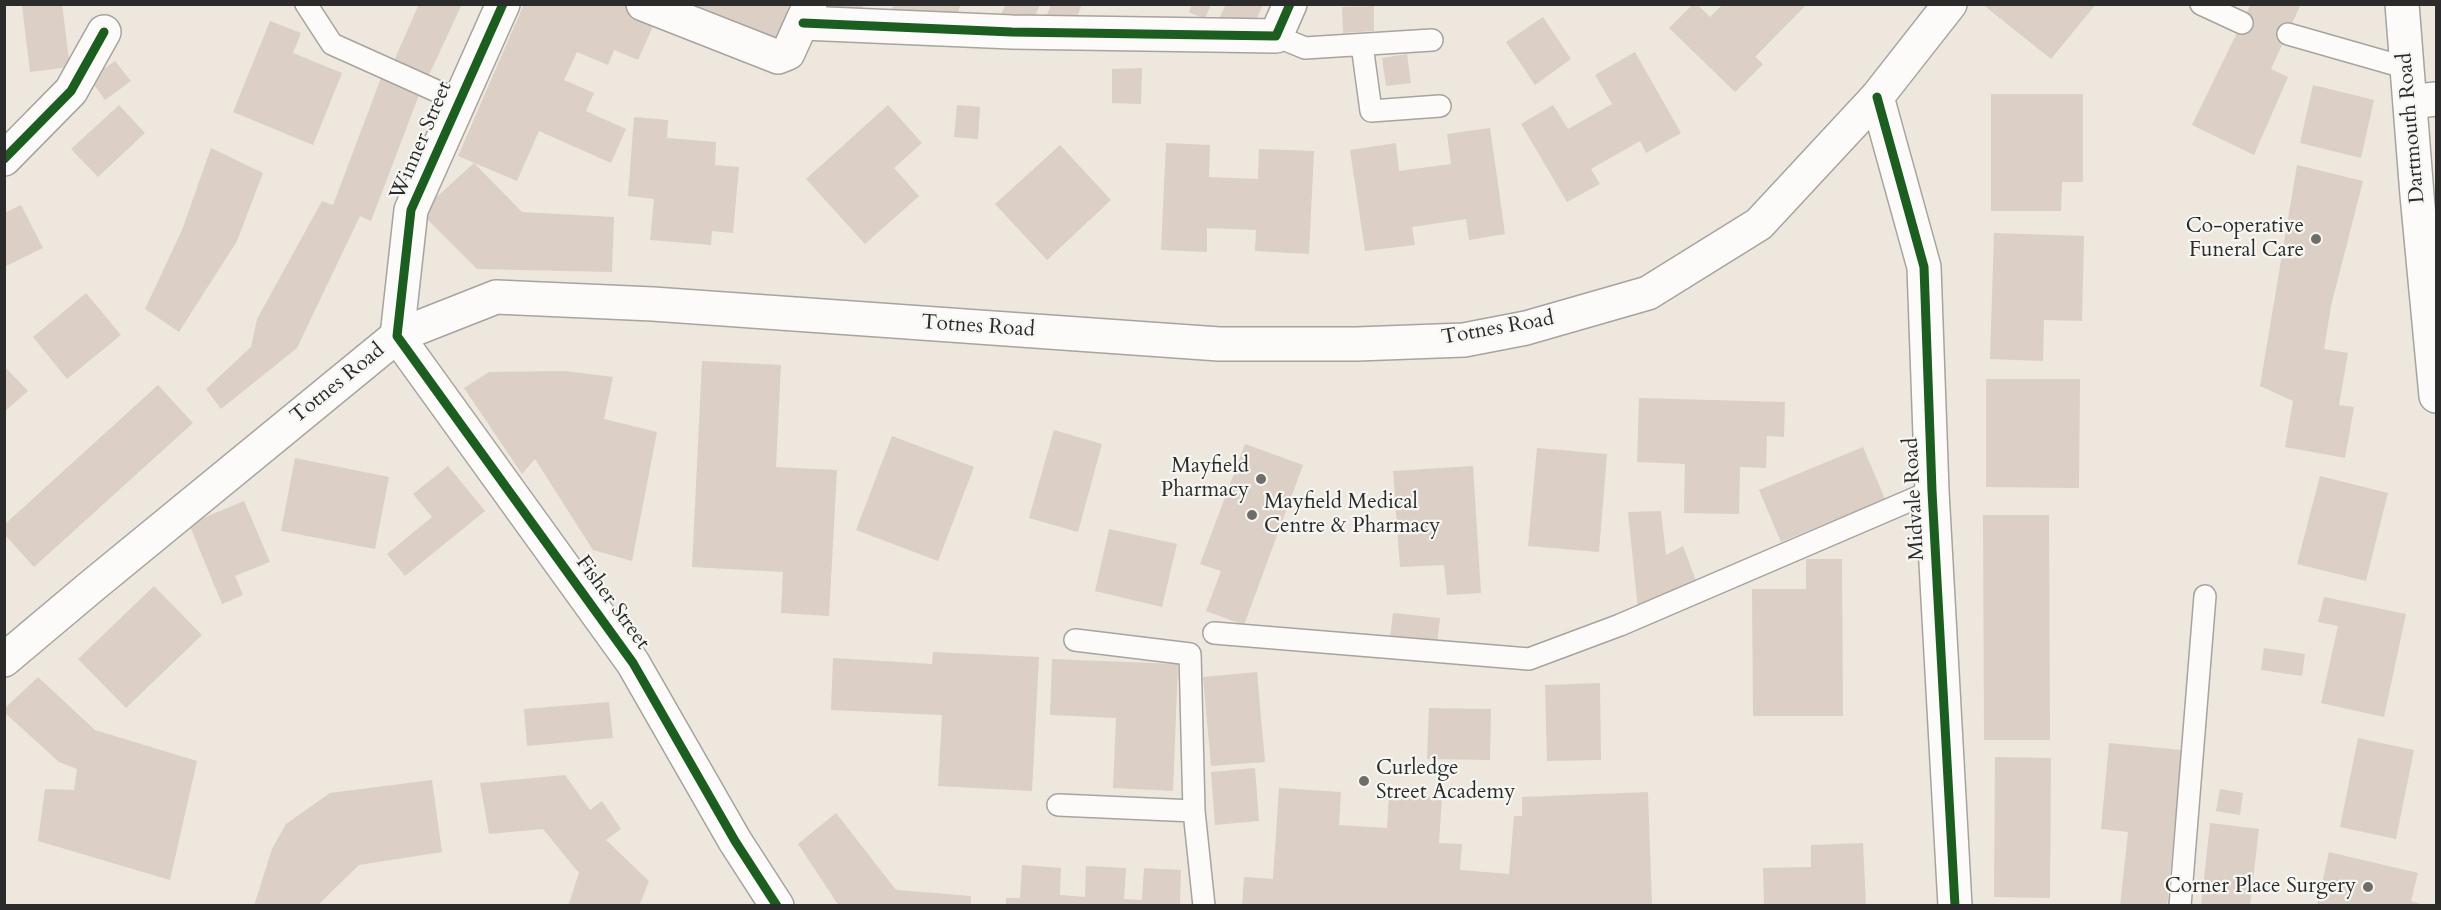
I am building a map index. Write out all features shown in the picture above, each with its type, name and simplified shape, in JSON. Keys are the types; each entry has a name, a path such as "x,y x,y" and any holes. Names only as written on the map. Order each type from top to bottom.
{"street":[{"name":"Winner Street","path":"397,336 411,210 503,4"},
{"path":"643,4 778,57 788,53 806,14 1012,32 1276,36 1290,4"},
{"name":"Dartmouth Road","path":"2402,4 2407,68 2423,101 2436,396"},
{"name":"Totnes Road","path":"4,660 92,585 397,336 496,297 665,305 1219,344 1357,344 1464,340 1526,328 1648,293 1759,224 1877,97 1949,5"},
{"path":"4,159 71,91 104,32"},
{"name":"Midvale Road","path":"1877,97 1924,267 1932,491 1955,906"},
{"name":"Fisher Street","path":"397,336 633,663 735,841 777,906"}],"lane":[{"path":"306,4 332,44 459,101"},
{"path":"2201,4 2242,23"},
{"path":"2288,34 2407,68"},
{"path":"1276,36 1305,48 1432,40"},
{"path":"1362,45 1371,111 1440,106"},
{"path":"1214,633 1529,659 1620,625 1932,491"},
{"path":"2180,906 2205,596"},
{"path":"1076,640 1190,654 1194,811 1204,906"},
{"path":"1058,806 1194,811"}],"building":[{"path":"62,4 70,67 30,72 22,6"},
{"path":"419,4 462,4 428,77 393,63"},
{"path":"524,4 628,4 657,17 638,60 614,50 608,65 577,52 564,80 594,93 586,111 626,129 611,163 539,131 517,181 458,156"},
{"path":"669,4 789,4 780,39 755,36"},
{"path":"825,4 864,4 859,16 823,9"},
{"path":"894,4 961,4 956,18 890,13"},
{"path":"1006,4 1040,4 1035,17 999,18"},
{"path":"1051,4 1082,4 1073,27 1044,23"},
{"path":"1192,4 1211,4 1205,19 1189,12"},
{"path":"1226,4 1263,4 1254,25 1216,25"},
{"path":"1693,4 1697,4 1710,17 1723,4 1807,4 1755,57 1763,64 1735,92 1669,28"},
{"path":"1982,4 2096,4 2051,59"},
{"path":"2251,4 2301,4 2271,69 2288,77 2254,155 2192,125"},
{"path":"1374,6 1374,31 1343,33 1342,7"},
{"path":"1543,17 1571,59 1535,85 1506,42"},
{"path":"270,21 301,33 293,53 342,73 313,145 233,112"},
{"path":"1635,52 1681,133 1646,153 1640,141 1591,169 1600,184 1567,202 1521,124 1553,105 1568,129 1612,104 1595,75"},
{"path":"1407,54 1411,83 1386,86 1382,58"},
{"path":"115,61 131,81 105,100 90,79"},
{"path":"1142,68 1141,104 1112,103 1112,69"},
{"path":"381,78 419,95 371,221 360,216 297,348 221,409 206,389 251,347 257,319 322,201 333,205"},
{"path":"2313,85 2374,100 2361,158 2300,143"},
{"path":"1991,94 2083,94 2083,182 2062,182 2061,211 1991,211"},
{"path":"119,105 145,133 98,177 71,149"},
{"path":"888,105 922,143 894,168 919,196 865,244 806,179"},
{"path":"957,105 980,107 978,139 954,137"},
{"path":"634,117 668,120 667,138 716,142 715,165 739,167 733,233 712,231 711,245 650,240 654,199 628,196"},
{"path":"1490,128 1505,234 1469,240 1466,219 1412,227 1415,245 1365,251 1350,150 1396,143 1399,171 1451,164 1447,134"},
{"path":"1166,143 1210,145 1209,177 1258,179 1259,149 1314,151 1309,254 1255,251 1256,230 1207,228 1207,252 1161,250"},
{"path":"1060,145 1111,200 1047,260 995,204"},
{"path":"211,148 263,173 237,241 179,332 145,309 182,230"},
{"path":"474,163 522,212 614,217 612,272 477,269 420,212"},
{"path":"2297,165 2363,181 2331,306 2324,349 2348,353 2339,405 2354,407 2345,458 2285,447 2293,401 2260,386"},
{"path":"21,205 43,248 4,267 4,213"},
{"path":"1994,233 2084,236 2082,321 2044,320 2043,361 1990,359"},
{"path":"86,293 121,335 67,379 33,337"},
{"path":"702,361 781,365 776,467 837,470 829,616 781,613 783,572 692,567"},
{"path":"4,366 28,391 4,412"},
{"path":"565,371 613,377 604,419 657,432 632,561 593,550 535,459 522,474 464,388 489,372"},
{"path":"1986,379 2080,379 2079,488 1986,487"},
{"path":"158,385 193,423 34,567 4,534 4,525"},
{"path":"1639,398 1785,402 1784,437 1767,436 1766,468 1740,467 1739,514 1684,513 1685,464 1637,462"},
{"path":"1054,430 1102,444 1078,532 1029,518"},
{"path":"892,436 974,467 938,561 856,530"},
{"name":"Mayfield Medical Centre & Pharmacy","path":"1245,444 1303,465 1244,625 1206,611 1221,571 1200,564"},
{"path":"1863,447 1885,499 1781,542 1759,490"},
{"path":"1537,448 1607,454 1599,552 1528,546"},
{"path":"295,458 389,477 375,549 281,531"},
{"path":"448,466 485,511 405,576 387,554 432,517 413,494"},
{"path":"1473,466 1481,593 1447,595 1444,565 1400,567 1393,471"},
{"path":"2320,476 2388,493 2366,581 2297,564"},
{"path":"244,501 270,562 235,576 243,595 222,604 189,524"},
{"path":"1661,511 1666,555 1683,546 1698,586 1638,610 1628,512"},
{"path":"1983,515 2049,515 2050,740 1984,740"},
{"path":"1109,529 1177,544 1162,607 1095,591"},
{"path":"1806,559 1842,559 1843,716 1753,716 1752,589 1806,589"},
{"path":"154,586 202,635 126,708 78,659"},
{"path":"2324,597 2406,614 2384,717 2321,703 2338,626 2318,622"},
{"path":"1393,613 1440,618 1437,644 1390,638"},
{"path":"2264,648 2305,654 2302,676 2261,670"},
{"path":"933,652 1039,657 1032,791 938,786 942,715 831,710 833,658 932,664"},
{"path":"1052,659 1178,664 1173,791 1113,788 1116,718 1050,715"},
{"path":"1257,672 1265,762 1211,766 1203,677"},
{"path":"38,677 95,730 197,761 170,880 38,841 45,789 74,790 77,769 59,762 4,712 4,709"},
{"path":"1600,683 1601,760 1547,761 1545,685"},
{"path":"609,702 613,738 527,746 524,709"},
{"path":"1429,708 1491,709 1490,760 1427,759"},
{"path":"2358,738 2414,750 2396,839 2340,827"},
{"path":"2109,743 2182,750 2167,906 2120,906 2128,832 2101,829"},
{"path":"1995,757 2051,758 2050,898 1994,897"},
{"path":"1255,768 1259,821 1215,825 1211,772"},
{"path":"565,775 590,810 602,801 621,829 606,840 649,881 639,906 568,906 579,873 543,829 489,834 480,783"},
{"path":"432,780 442,852 359,865 319,906 254,906 272,849 286,824 330,793"},
{"path":"1279,788 1341,792 1339,825 1387,828 1389,794 1442,797 1439,843 1462,844 1460,870 1509,874 1514,816 1522,816 1522,797 1648,792 1652,906 1242,906 1244,877 1273,879"},
{"path":"2220,789 2243,793 2240,815 2216,811"},
{"path":"836,813 896,890 971,896 971,906 839,906 798,844"},
{"path":"2210,823 2259,829 2250,906 2201,906"},
{"path":"1863,843 1866,906 1764,906 1763,868 1811,867 1811,845"},
{"name":"Corner Place Surgery","path":"2329,852 2418,873 2411,901 2427,906 2317,906"},
{"path":"1022,865 1061,868 1060,895 1085,897 1086,866 1126,868 1124,899 1142,900 1144,868 1181,870 1180,906 1006,906 1006,898 1020,898"}],"cycle path":[{"path":"503,4 411,210 397,336 633,663 735,841 777,906"},
{"path":"803,23 1012,32 1276,36 1290,4"},
{"path":"4,159 71,91 104,32"},
{"path":"1877,97 1924,267 1932,491 1955,906"}],"place":[{"name":"Co-operative Funeral Care","path":"2316,239"},
{"name":"Mayfield Pharmacy","path":"1261,479"},
{"name":"Mayfield Medical Centre & Pharmacy","path":"1252,515"},
{"name":"Curledge Street Academy","path":"1364,781"},
{"name":"Corner Place Surgery","path":"2368,887"}]}
